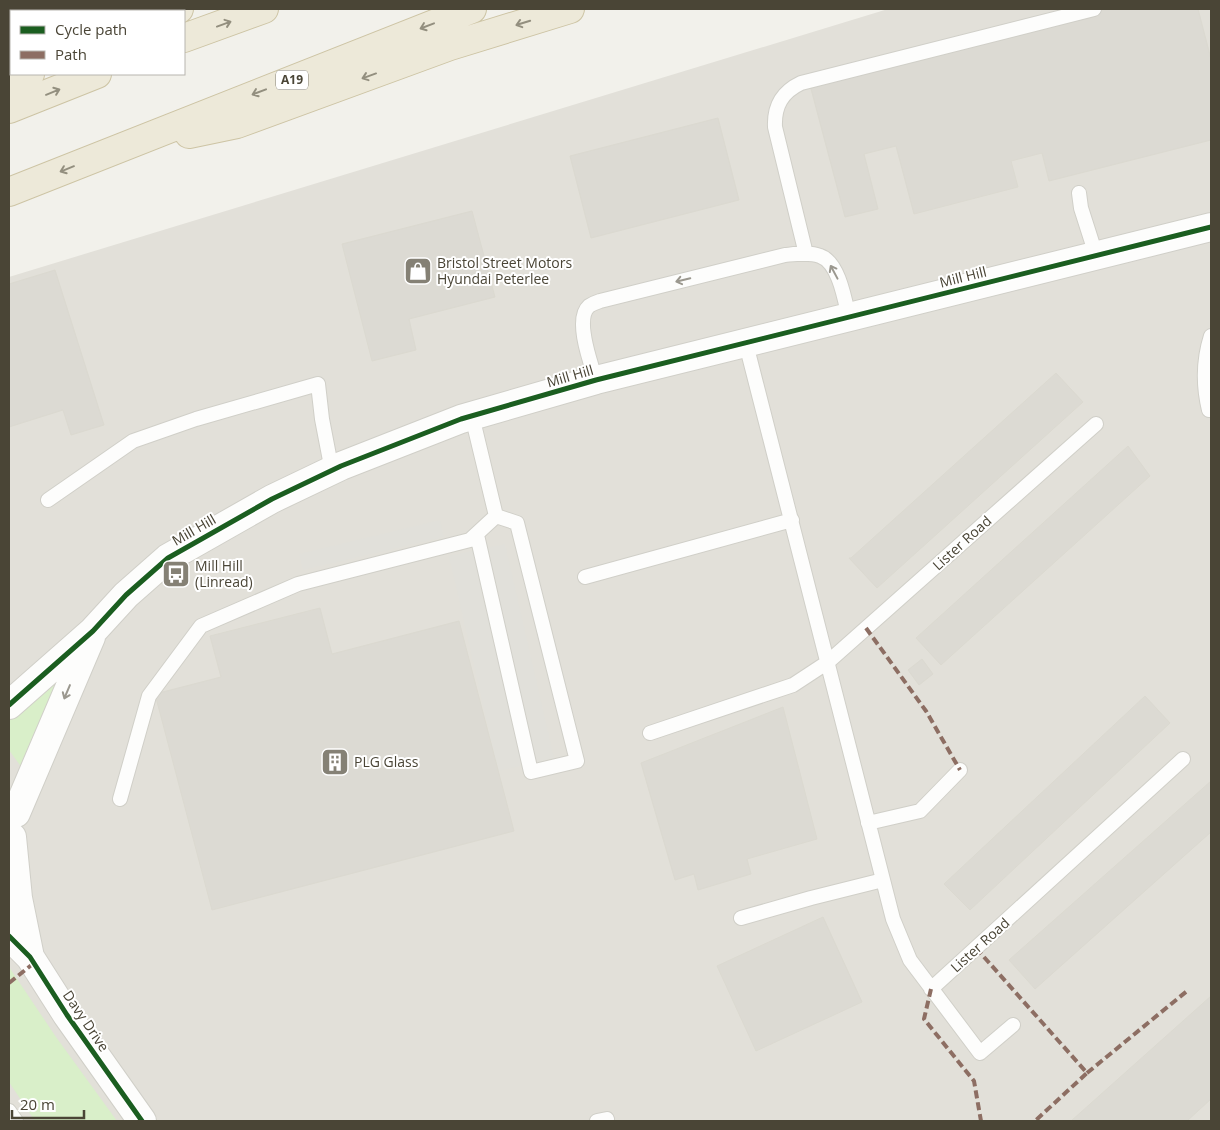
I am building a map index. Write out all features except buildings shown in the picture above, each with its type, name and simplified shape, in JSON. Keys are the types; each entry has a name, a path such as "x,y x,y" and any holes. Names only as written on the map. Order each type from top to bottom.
{"highway":[{"path":"185,38 264,9"},
{"name":"A19","path":"9,192 472,9"},
{"path":"112,150 238,124 450,46 570,9"},
{"path":"9,83 28,75"},
{"path":"9,109 94,75"}],"street":[{"name":"Mill Hill","path":"9,704 93,631 126,595 168,558 272,499 332,471 472,416 596,380 746,344 1211,226"},
{"name":"Mill Hill","path":"12,831 93,631"},
{"name":"Davy Drive","path":"9,784 11,788 12,831 18,898 30,957"},
{"name":"Davy Drive","path":"9,936 30,957 67,1015 142,1121"}],"lane":[{"path":"806,254 774,117 782,95 791,87 800,82 1094,9"},
{"path":"1078,193 1096,256"},
{"path":"596,380 583,330 583,315 588,306 600,301 785,255 806,254 822,256 835,270 849,318"},
{"path":"1209,410 1204,388 1204,371 1206,352 1211,336"},
{"path":"746,344 893,919 910,960 980,1053 1013,1025"},
{"path":"48,500 134,441 196,420 318,384 322,419 332,471"},
{"path":"472,416 496,516"},
{"name":"Lister Road","path":"650,733 793,685 828,662 1096,424"},
{"path":"120,799 150,696 201,626 298,584 470,540 496,516"},
{"path":"476,535 531,772 577,761 517,523 496,516"},
{"path":"585,577 792,520"},
{"name":"Lister Road","path":"931,988 1183,760"},
{"path":"868,823 920,811 960,770"},
{"path":"741,918 883,880"},
{"path":"9,1110 16,1121"}],"shaded area":[{"path":"888,9 1211,9 1211,1121 9,1121 9,277"},
{"path":"440,520 444,537 303,570 299,554"},
{"path":"505,544 554,758 498,771 449,556"}],"green space":[{"path":"57,673 61,677 22,768 9,750 9,721"},
{"path":"9,967 56,1037 117,1121 35,1121 9,1082"}],"marked path":[{"path":"866,628 926,711 960,770"},
{"path":"976,948 1087,1073 1035,1121"},
{"path":"9,983 34,963"},
{"path":"931,989 924,1019 974,1081 981,1121"},
{"path":"1087,1073 1187,991"}],"cycle path":[{"path":"9,705 93,631 126,595 168,558 272,499 341,466 461,419 596,380 1211,227"},
{"path":"9,936 30,957 67,1015 142,1121"}],"place":[{"name":"Bristol Street Motors Hyundai Peterlee","path":"418,271"},
{"name":"Mill Hill (Linread)","path":"176,574"},
{"name":"PLG Glass","path":"335,762"}]}
